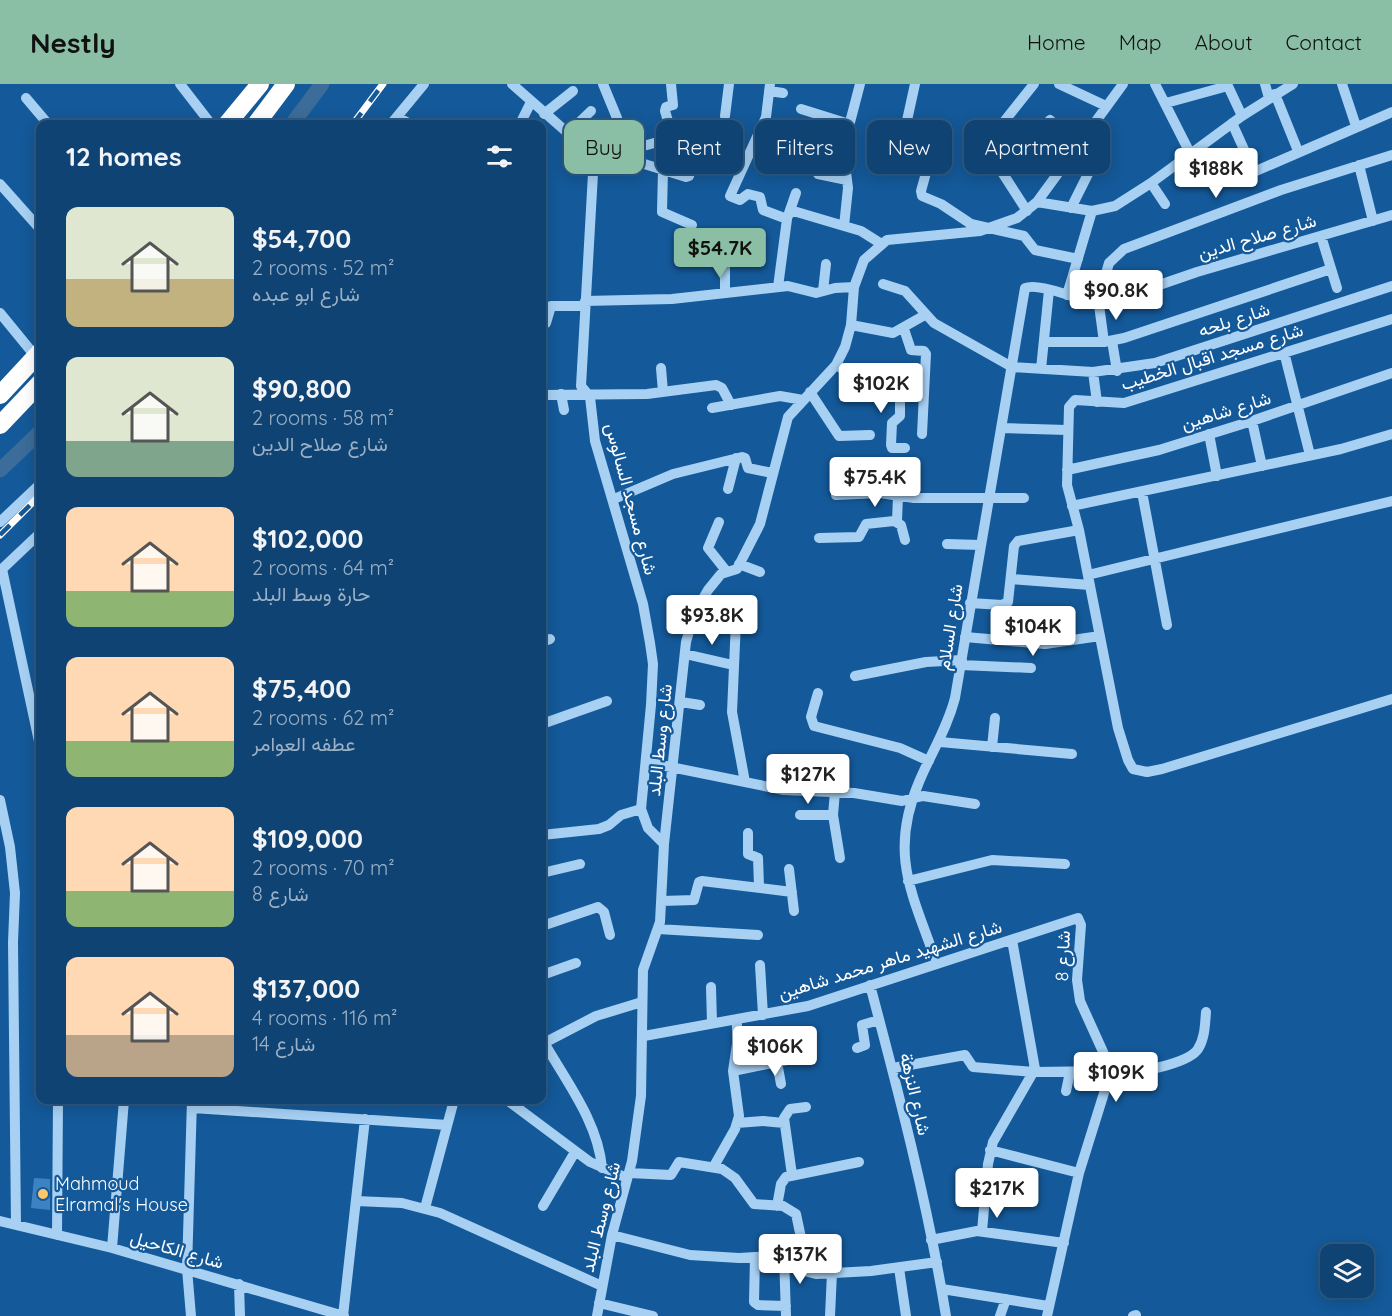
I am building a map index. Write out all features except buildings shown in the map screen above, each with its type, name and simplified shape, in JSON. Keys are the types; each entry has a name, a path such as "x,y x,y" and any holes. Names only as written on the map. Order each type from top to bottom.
{"highway":[{"path":"259,120 286,84"},
{"path":"230,120 256,85"},
{"path":"2,387 36,356"},
{"path":"0,425 36,387"}],"street":[{"path":"180,84 208,120"},
{"path":"395,120 424,84"},
{"path":"512,84 564,131"},
{"path":"603,84 617,118"},
{"path":"668,120 666,107 673,105 671,84"},
{"path":"725,116 729,84"},
{"path":"850,120 860,84"},
{"path":"907,120 915,84"},
{"path":"1027,211 989,152 987,143 1034,84"},
{"path":"1059,84 1078,88 1106,106"},
{"path":"1096,120 1123,84"},
{"path":"1155,84 1190,153"},
{"path":"1265,84 1298,151"},
{"path":"1037,202 1092,211 1125,201 1242,116 1293,84"},
{"path":"1342,84 1356,126"},
{"path":"1166,104 1227,85 1242,116"},
{"path":"763,120 770,88 783,93"},
{"path":"544,114 573,91"},
{"path":"26,98 45,120"},
{"path":"522,120 531,102"},
{"path":"801,109 836,120"},
{"path":"582,120 591,111"},
{"path":"1232,123 1252,167 1257,171 1298,151 1392,112"},
{"path":"755,141 730,196 740,200 747,194 760,197 764,210 844,226 861,231 880,243"},
{"path":"1117,371 1098,304 1109,263 1124,249 1281,190 1392,155"},
{"path":"1359,165 1373,220"},
{"name":"شارع مسجد السالوس","path":"593,174 581,386 589,394 596,441 643,604 653,663 640,809"},
{"path":"663,174 662,212 692,225"},
{"path":"818,174 847,180"},
{"path":"844,226 846,174"},
{"path":"926,174 921,194 971,224 1024,236 1035,250 1078,259"},
{"path":"760,572 740,564 760,524 784,425 806,396 836,365 845,348 851,324 854,287 864,260 880,243 895,238 989,229 1006,224 1037,202 1057,174"},
{"path":"1071,208 1088,174"},
{"path":"1151,183 1165,204"},
{"path":"0,184 36,224"},
{"path":"778,286 789,215 796,193"},
{"path":"1067,295 1092,211"},
{"name":"شارع صلاح الدين","path":"1098,304 1197,272 1392,215"},
{"path":"1321,236 1337,288"},
{"path":"712,247 725,252 726,293"},
{"path":"823,291 826,264"},
{"path":"1044,342 1108,341 1227,306 1331,269"},
{"path":"883,284 905,291 934,323 1012,367"},
{"path":"546,323 550,306 672,299 778,286 795,286 810,292 854,287"},
{"name":"شارع السلام","path":"937,964 908,881 904,860 904,833 912,798 950,718 1024,290 1028,286 1049,290"},
{"name":"شارع بلحه","path":"1012,367 1093,372 1117,371 1155,363 1392,286"},
{"path":"1041,369 1049,290 1098,304"},
{"path":"0,314 36,352"},
{"path":"851,324 888,333 904,329 925,315"},
{"name":"شارع مسجد اقبال الخطيب","path":"1392,319 1284,351 1196,382 1165,388 1124,403 1072,402 1067,430 1067,470 1072,506 1079,530 1118,728 1130,766 1138,771 1162,769 1392,699"},
{"path":"904,329 910,350 926,352 922,434"},
{"path":"1284,351 1310,455"},
{"path":"836,365 856,376 877,381"},
{"path":"661,368 663,392"},
{"path":"1093,372 1097,402"},
{"name":"شارع شاهين","path":"1067,470 1150,452 1252,421 1392,373"},
{"path":"546,395 663,392 718,385 730,405"},
{"path":"905,448 893,448 891,445 892,423 900,416 900,391 924,389"},
{"path":"561,394 564,410"},
{"path":"712,408 780,396 806,396"},
{"path":"806,396 839,436 870,435"},
{"path":"1252,421 1263,466"},
{"path":"1001,428 1067,430"},
{"path":"1209,434 1217,476"},
{"path":"1072,506 1263,466 1392,434"},
{"path":"614,499 674,474 736,458 744,457 747,468 772,474"},
{"path":"728,489 736,458"},
{"path":"0,522 36,488"},
{"path":"1142,492 1167,625"},
{"path":"836,495 880,493 898,496 1024,498"},
{"path":"898,496 897,521 905,540"},
{"path":"1011,579 1089,580 1155,558 1392,501"},
{"path":"819,538 859,537 866,524 897,521"},
{"path":"719,522 708,550 727,572"},
{"path":"970,603 1006,604 1009,599 1014,546 1018,541 1079,530"},
{"path":"36,537 1,570 36,728"},
{"path":"947,544 980,545"},
{"name":"شارع وسط البلد","path":"597,1316 612,1235 628,1175 641,1096 644,970 658,929 662,901 664,844 689,628 697,608 718,576 735,571 740,564"},
{"path":"735,621 732,722 745,782"},
{"path":"965,637 1045,644 1100,636"},
{"path":"685,654 733,665"},
{"path":"855,676 926,662 961,662 1031,668"},
{"path":"818,693 811,717 814,726 900,748 929,761"},
{"path":"546,723 607,701"},
{"path":"681,702 700,705"},
{"path":"992,747 995,718"},
{"path":"939,742 1072,754"},
{"path":"645,762 674,766 779,789 835,792 902,801 923,796 975,804"},
{"path":"835,792 833,815 840,858"},
{"path":"0,800 10,847 15,893 13,950 16,1225"},
{"path":"546,835 599,829 609,825 621,815 640,809 648,828 664,844"},
{"path":"800,814 833,815"},
{"path":"748,833 748,854 758,858 759,886"},
{"path":"908,881 992,861 1065,864"},
{"path":"546,872 580,864"},
{"path":"789,869 794,911"},
{"path":"662,901 694,900 699,882 702,881 759,886 792,892"},
{"path":"546,925 598,907 604,912 610,935"},
{"name":"شارع الشهيد ماهر محمد شاهين","path":"644,1036 808,1006 1012,940 1073,917"},
{"name":"شارع 8","path":"1073,917 1078,918 1082,925 1077,980 1080,1001 1104,1054 1109,1074"},
{"path":"658,929 758,935"},
{"path":"982,1231 990,1150 1028,1078 1034,1072 1035,1066 1012,940"},
{"path":"546,974 576,963"},
{"path":"760,965 763,1015"},
{"name":"شارع النزهة","path":"870,985 893,1068 937,1262 946,1316"},
{"path":"711,987 712,1023"},
{"path":"546,1040 596,1016 642,1002"},
{"path":"893,1068 965,1055 973,1067 1034,1072 1070,1071 1109,1074 1183,1060 1197,1051 1203,1037 1206,1012"},
{"path":"714,1166 737,1123 739,1108 733,1071 737,1044 737,1019"},
{"path":"857,1048 865,1045 862,1025 879,1020"},
{"path":"546,1046 592,1126 602,1168"},
{"path":"733,1071 811,1054"},
{"path":"777,1062 781,1084"},
{"path":"1066,1091 1070,1071"},
{"path":"942,1289 1006,1299 1047,1311 1079,1173 1109,1074"},
{"path":"57,1235 58,1104"},
{"path":"112,1248 124,1104"},
{"path":"191,1316 187,1269 193,1104 447,1125"},
{"path":"425,1208 453,1104"},
{"path":"512,1104 575,1152 602,1168 628,1175 671,1174 679,1162 714,1166 735,1178 754,1204 788,1207 798,1218 808,1272"},
{"path":"792,1175 784,1123 790,1109 806,1107"},
{"path":"343,1316 365,1119"},
{"path":"737,1123 763,1121 784,1123"},
{"path":"990,1150 1079,1173"},
{"path":"543,1206 575,1152"},
{"path":"777,1206 781,1184 786,1177 859,1162"},
{"path":"356,1201 402,1203 425,1208 602,1286"},
{"name":"شارع الكاحيل","path":"0,1221 112,1248 343,1316"},
{"path":"931,1240 982,1231 1064,1243"},
{"path":"612,1235 690,1255 798,1257 808,1272"},
{"path":"755,1257 754,1302 758,1305 786,1311 784,1255"},
{"path":"808,1272 832,1273 899,1268 937,1262"},
{"path":"899,1268 906,1316"},
{"path":"830,1316 832,1273"},
{"path":"239,1284 240,1316"},
{"path":"1000,1316 1006,1299"},
{"path":"599,1303 653,1316"}],"waterway":[{"path":"295,120 322,84"},
{"path":"0,470 36,436"}],"railway":[{"path":"356,120 383,84"},
{"path":"0,535 36,499"}],"place":[{"name":"Mahmoud Elramal's House","path":"43,1194"}]}
